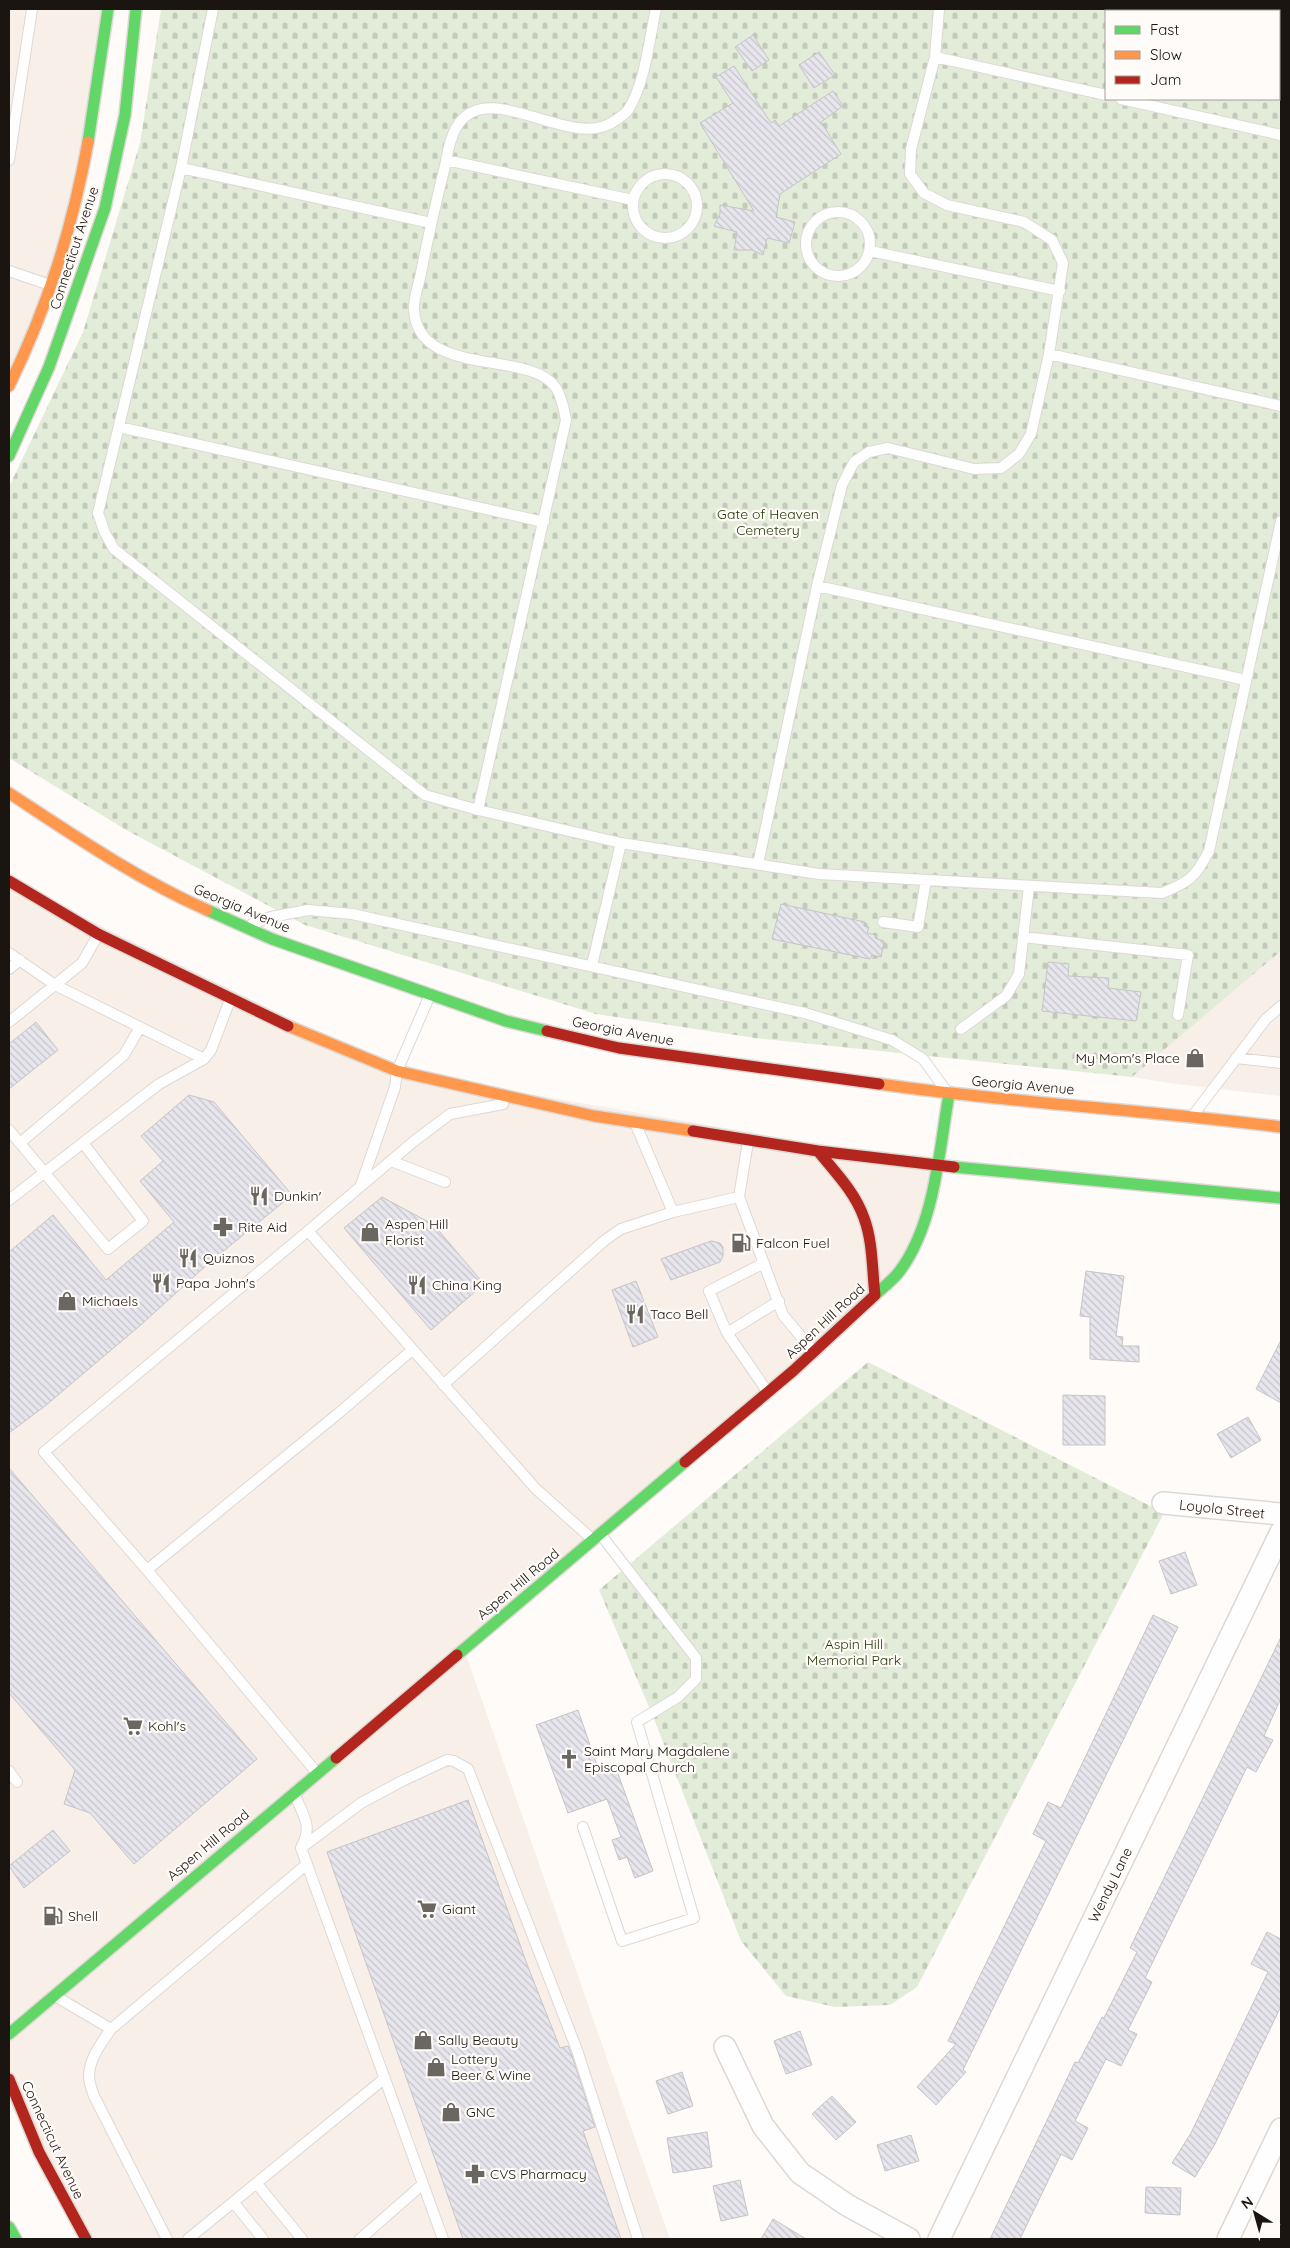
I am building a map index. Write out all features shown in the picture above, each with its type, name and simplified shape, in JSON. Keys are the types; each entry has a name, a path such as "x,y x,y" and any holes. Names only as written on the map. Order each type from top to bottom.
{"main road":[{"name":"Connecticut Avenue","path":"9,386 42,312 70,228 99,79 108,9"},
{"name":"Connecticut Avenue","path":"9,456 49,367 105,208 125,115 136,9"},
{"name":"Georgia Avenue","path":"9,793 92,847 175,896 272,939 506,1021 619,1048 949,1094 1193,1116 1281,1127"},
{"path":"9,881 98,934 230,999 277,1022 397,1071 594,1116 748,1140 938,1165 1281,1198"},
{"name":"Aspen Hill Road","path":"9,2034 768,1392 814,1352 899,1272 919,1236 930,1206 949,1094"},
{"path":"818,1150 858,1204 864,1218 875,1295"},
{"path":"1265,1196 1281,1189"},
{"name":"Connecticut Avenue","path":"9,2079 39,2152 86,2239"},
{"path":"9,2228 16,2239"}],"street":[{"name":"Loyola Street","path":"1164,1503 1281,1514"},
{"name":"Wendy Lane","path":"939,2239 1281,1532"},
{"path":"725,2048 763,2126 800,2173 846,2205 909,2239"},
{"path":"1228,2239 1281,2129"}],"lane":[{"path":"9,160 32,9"},
{"path":"213,9 181,168 98,513 114,549 425,795 478,810 621,843 819,874 1162,893 1184,884 1198,872 1209,851 1281,521"},
{"path":"478,810 566,420 556,387 538,373 450,354 418,330 414,309 431,223 451,137 460,122 474,111 495,107 585,130 609,126 627,112 640,83 656,9"},
{"path":"758,864 817,586 842,485 854,462 869,452 888,448 974,468 1000,468 1019,454 1031,434 1049,354 1063,263 1052,240 1024,222 947,206 924,193 910,174 911,149 935,57 939,9"},
{"path":"935,57 1105,96"},
{"path":"1126,100 1281,134"},
{"path":"446,160 633,200"},
{"path":"181,168 431,223"},
{"path":"663,173 683,178 691,185 698,205 696,216 687,229 673,237 662,238 652,236 643,230 636,221 633,211 633,200 636,190 643,182 652,176 663,173"},
{"path":"835,212 845,212 855,216 868,231 870,251 862,264 851,274 831,275 814,265 809,257 807,237 810,228 821,217 835,212"},
{"path":"870,251 1060,291"},
{"path":"9,271 51,286"},
{"path":"1049,354 1281,406"},
{"path":"119,427 544,522"},
{"path":"817,586 1246,680"},
{"path":"592,965 621,843"},
{"path":"884,922 918,927 926,880"},
{"path":"961,1029 1006,996 1019,974 1029,886"},
{"path":"244,927 271,917 308,910 343,913 592,965 805,1013 892,1040 924,1059 949,1094"},
{"path":"9,1022 82,963 98,934"},
{"path":"1023,937 1188,956 1178,1015"},
{"path":"9,953 55,985 204,1059"},
{"path":"9,969 20,960"},
{"path":"361,1186 396,1087 397,1071 430,994"},
{"path":"9,1200 159,1084 204,1059 211,1050 230,999"},
{"path":"1193,1116 1266,1019 1281,1006"},
{"path":"20,1143 124,1056 140,1027"},
{"path":"1236,1058 1281,1063"},
{"path":"317,1774 147,1570 44,1452 391,1161 450,1114 526,1100"},
{"path":"634,1122 673,1212"},
{"path":"9,1130 108,1249 143,1221 83,1143"},
{"path":"748,1140 739,1197 783,1314 814,1352"},
{"path":"391,1161 444,1182"},
{"path":"443,1385 605,1240 621,1229 673,1212 739,1197"},
{"path":"308,1231 536,1489 596,1537 696,1658 696,1679 678,1697 637,1722 694,1918 622,1941 583,1827"},
{"path":"764,1263 709,1291 727,1333 768,1392"},
{"path":"727,1333 779,1301"},
{"path":"147,1570 179,1546 412,1350"},
{"path":"301,1848 361,1802 402,1780 446,1760 464,1764 468,1769 577,2050 638,2239"},
{"path":"9,1771 17,1782"},
{"path":"294,1792 308,1829 308,1835 301,1848 443,2239"},
{"path":"167,2239 94,2096 90,2076 92,2062 111,2029 307,1864"},
{"path":"54,1995 111,2029"},
{"path":"188,2239 385,2078"},
{"path":"257,2184 302,2239"},
{"path":"360,2239 423,2184"},
{"path":"234,2203 263,2239"}],"shaded area":[{"path":"9,9 108,9 70,228 9,386"},
{"path":"9,881 397,1071 938,1165 899,1272 464,1649 670,2239 86,2239 9,2079"},
{"path":"1281,951 1281,1096 1132,1077"}],"green space":[{"name":"Gate of Heaven Cemetery","path":"161,9 1281,9 1281,951 1132,1077 755,1038 596,1014 305,925 128,831 9,758 9,487 83,332 140,143"},
{"name":"Aspin Hill Memorial Park","path":"868,1362 1164,1513 917,1987 890,2005 835,2007 786,1996 741,1941 652,1714 599,1590"}],"building":[{"path":"753,35 769,60 752,71 735,47"},
{"path":"819,52 835,75 814,88 799,65"},
{"path":"734,66 771,123 775,120 779,126 833,91 843,106 821,122 841,154 780,194 776,217 795,222 792,233 789,243 767,238 763,255 752,250 734,250 737,232 714,226 720,214 720,205 754,211 700,123 733,103 716,77"},
{"path":"781,904 865,922 864,926 869,927 867,933 875,935 875,938 884,941 881,957 872,955 870,959 772,939"},
{"path":"1048,962 1069,964 1068,976 1109,978 1108,988 1141,992 1136,1021 1042,1011"},
{"path":"36,1022 58,1050 9,1089 9,1044"},
{"path":"189,1095 214,1102 292,1195 209,1263 143,1323 45,1406 9,1433 9,1252 53,1215 106,1280 174,1222 140,1181 163,1161 141,1136"},
{"path":"382,1197 434,1225 484,1284 431,1330 344,1228"},
{"path":"711,1241 720,1243 723,1247 723,1256 720,1262 671,1280 661,1259"},
{"path":"1086,1271 1124,1276 1116,1336 1123,1337 1122,1346 1139,1346 1139,1362 1090,1359 1090,1317 1080,1316"},
{"name":"Taco Bell","path":"636,1281 658,1337 633,1347 612,1290"},
{"path":"1281,1340 1281,1403 1256,1389"},
{"path":"1063,1395 1105,1396 1105,1445 1063,1445"},
{"path":"1248,1417 1261,1440 1231,1458 1217,1434"},
{"name":"Kohl's","path":"9,1468 257,1759 134,1864 90,1813 64,1804 75,1770 9,1693"},
{"path":"1185,1552 1197,1585 1171,1594 1159,1561"},
{"path":"1153,1615 1178,1627 963,2070 966,2072 936,2105 917,2087 956,2044 948,2041 1046,1841 1033,1834 1048,1802 1061,1808"},
{"path":"1281,1637 1281,1698 1264,1736 1273,1740 1256,1772 1247,1767 1145,1978 1152,1982 1128,2030 1137,2034 1121,2066 1106,2059 1075,2121 1088,2128 1072,2160 1061,2154 1020,2239 990,2239 1075,2062 1078,2063 1102,2017 1104,2018 1137,1952 1130,1948"},
{"path":"578,1710 600,1774 616,1768 653,1871 635,1878 627,1857 619,1860 612,1840 621,1837 607,1799 568,1813 536,1725"},
{"path":"468,1800 528,1967 560,2048 568,2046 572,2056 595,2127 583,2131 621,2239 463,2239 327,1852"},
{"path":"53,1830 70,1851 24,1888 9,1866"},
{"path":"1267,1932 1281,1939 1281,2006 1215,2144 1195,2177 1172,2163 1191,2133 1268,1972 1251,1964"},
{"path":"800,2031 812,2065 786,2074 774,2041"},
{"path":"682,2072 693,2106 668,2114 656,2081"},
{"path":"832,2096 856,2122 836,2140 812,2114"},
{"path":"707,2132 712,2167 673,2173 667,2138"},
{"path":"911,2135 919,2161 885,2171 877,2145"},
{"path":"740,2180 748,2215 721,2221 713,2186"},
{"path":"1146,2187 1181,2188 1180,2215 1145,2213"},
{"path":"773,2219 806,2239 761,2239"}],"traffic: fast":[{"path":"88,142 108,9"},
{"path":"9,456 49,367 105,208 125,115 136,9"},
{"path":"207,910 272,939 506,1021 547,1031"},
{"path":"874,1296 899,1272 921,1232 934,1187 949,1094"},
{"path":"954,1167 1281,1198"},
{"path":"457,1655 685,1462"},
{"path":"9,2034 336,1758"},
{"path":"9,2227 16,2239"}],"traffic: slow":[{"path":"9,386 36,326 57,267 82,174 88,142"},
{"path":"9,793 130,870 207,910"},
{"path":"288,1026 397,1071 594,1116 693,1131"},
{"path":"879,1084 929,1091 1281,1127"}],"traffic: jam":[{"path":"9,881 98,934 288,1026"},
{"path":"547,1031 619,1048 879,1084"},
{"path":"693,1131 818,1151 954,1167"},
{"path":"818,1151 850,1191 864,1218 871,1246 875,1295"},
{"path":"685,1462 793,1371 874,1296"},
{"path":"336,1758 457,1655"},
{"path":"9,2079 39,2152 86,2239"}],"place":[{"name":"My Mom's Place","path":"1195,1058"},
{"name":"Dunkin'","path":"259,1196"},
{"name":"Rite Aid","path":"223,1227"},
{"name":"Aspen Hill Florist","path":"370,1232"},
{"name":"Falcon Fuel","path":"741,1243"},
{"name":"Quiznos","path":"188,1258"},
{"name":"Papa John's","path":"161,1283"},
{"name":"China King","path":"417,1285"},
{"name":"Michaels","path":"67,1301"},
{"name":"Taco Bell","path":"635,1314"},
{"name":"Kohl's","path":"133,1726"},
{"name":"Saint Mary Magdalene Episcopal Church","path":"569,1759"},
{"name":"Giant","path":"427,1909"},
{"name":"Shell","path":"53,1916"},
{"name":"Sally Beauty","path":"423,2040"},
{"name":"Lottery Beer & Wine","path":"436,2067"},
{"name":"GNC","path":"451,2112"},
{"name":"CVS Pharmacy","path":"475,2174"}]}
